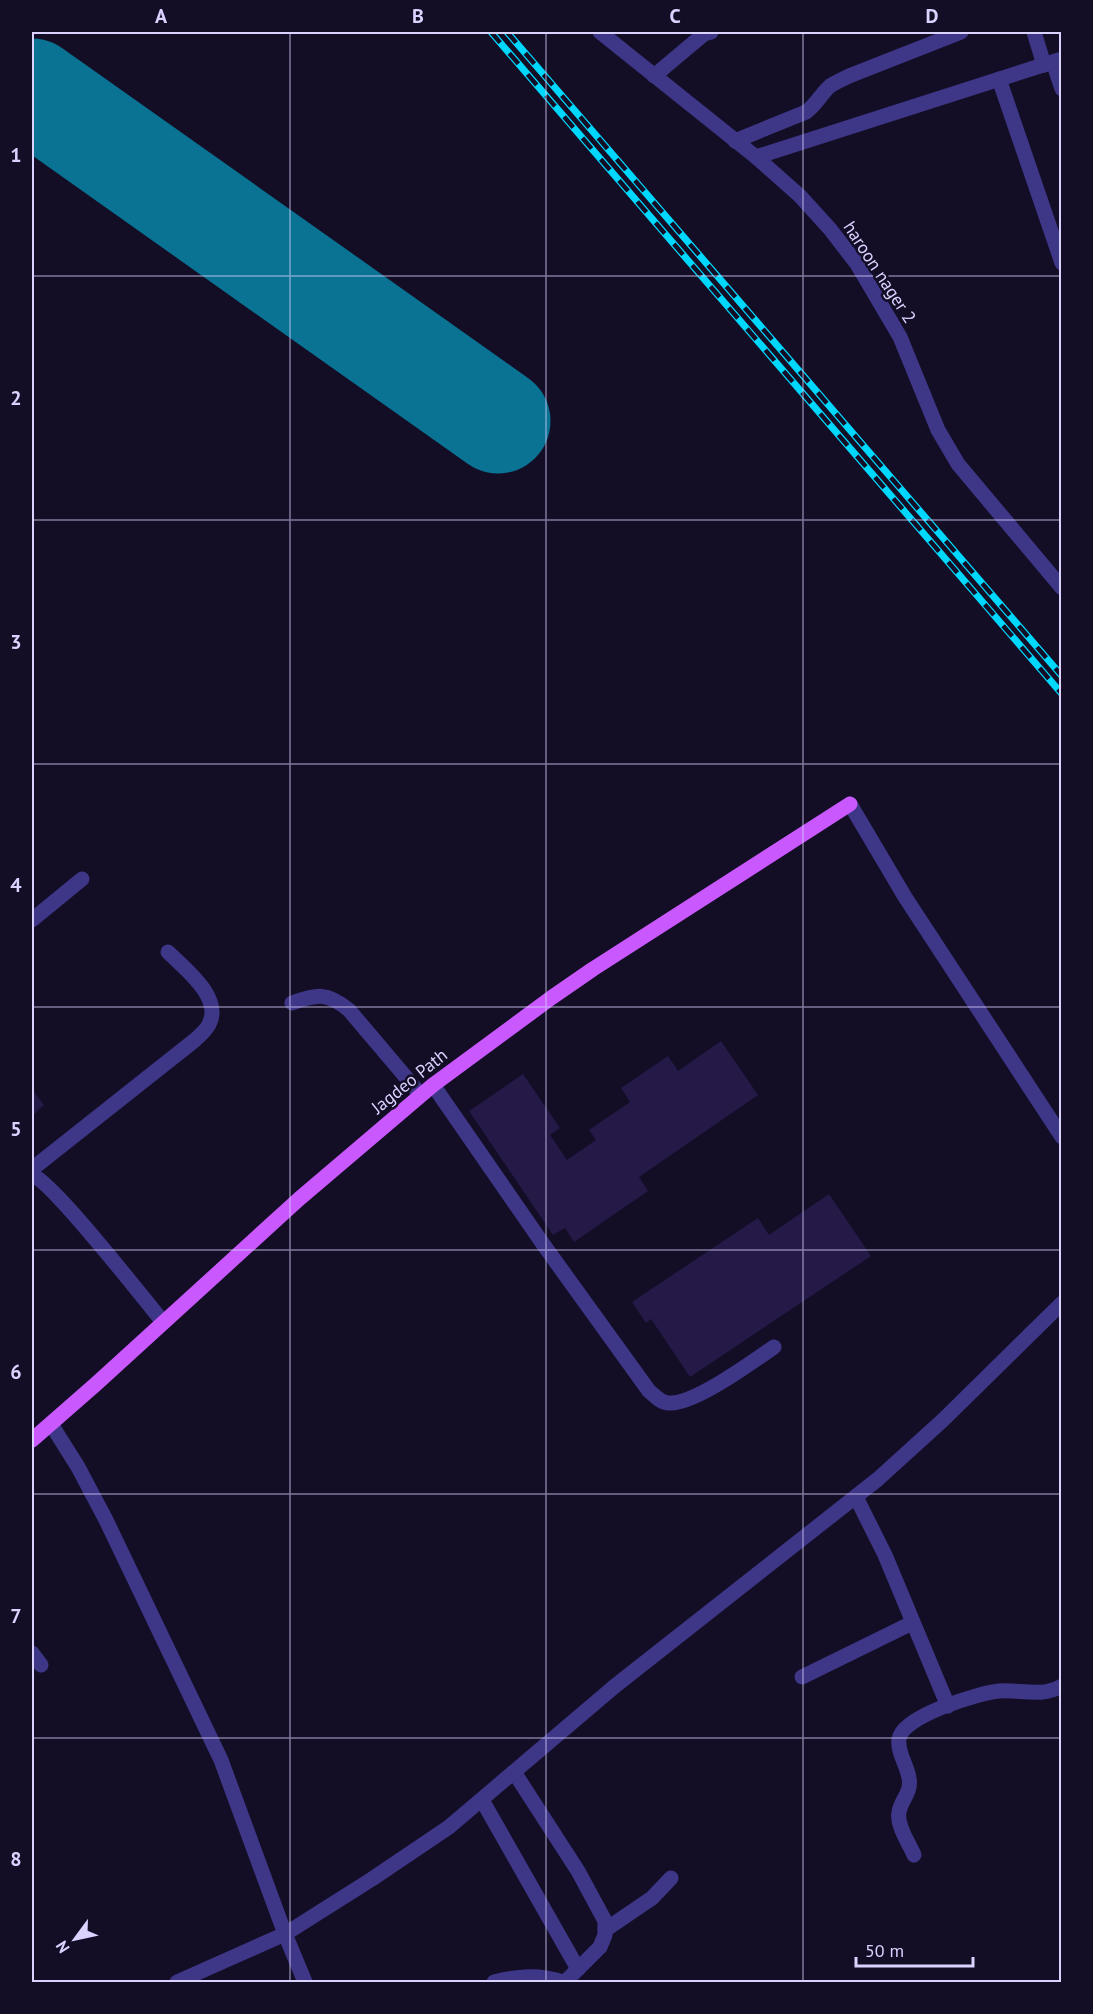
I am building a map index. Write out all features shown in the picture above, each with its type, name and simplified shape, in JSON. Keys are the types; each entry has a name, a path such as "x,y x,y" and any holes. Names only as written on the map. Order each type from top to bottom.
{"main road":[{"name":"Jagdeo Path","path":"32,1440 335,1167 427,1090 593,969 850,804"}],"street":[{"name":"haroon nager 2","path":"600,32 756,157 816,212 857,264 900,337 938,430 958,464 1062,588"},
{"path":"654,76 704,34 711,32"},
{"path":"735,141 806,112 831,86 849,76 961,32"},
{"path":"1034,32 1053,62 1062,89"},
{"path":"756,157 1053,62"},
{"path":"999,79 1062,263"},
{"path":"850,804 905,897 1062,1137"},
{"path":"32,919 82,879"},
{"path":"32,1169 195,1040 210,1024 213,1010 209,997 168,952"},
{"path":"292,1003 313,996 326,996 336,1000 349,1010 427,1090 543,1244 649,1391 660,1401 669,1403 693,1397 774,1347"},
{"path":"32,1175 46,1185 67,1207 163,1322"},
{"path":"177,1983 285,1934 418,1849 482,1800 638,1667 856,1497 910,1451 1062,1303"},
{"path":"51,1424 78,1467 106,1520 204,1723 239,1805 305,1983"},
{"path":"856,1497 885,1555 948,1706"},
{"path":"802,1677 912,1623"},
{"path":"914,1855 898,1817 910,1782 901,1754 899,1736 912,1723 968,1698 1009,1690 1043,1693 1062,1686"},
{"path":"494,1983 530,1976 548,1977 564,1983 600,1947 605,1935 605,1921 578,1871 514,1772"},
{"path":"482,1800 578,1969"},
{"path":"605,1930 652,1898 671,1878"}],"building":[{"path":"721,1041 758,1095 639,1177 648,1191 574,1242 565,1228 553,1235 469,1111 523,1074 560,1128 550,1135 567,1160 596,1140 589,1130 630,1102 621,1088 668,1056 678,1071"},
{"path":"32,1089 44,1105 32,1116"},
{"path":"829,1194 871,1256 690,1377 651,1319 646,1323 632,1302 758,1218 769,1235"}],"runway":[{"path":"32,91 498,421"}],"railway":[{"path":"491,32 1062,694"},
{"path":"507,32 1062,676"}]}
